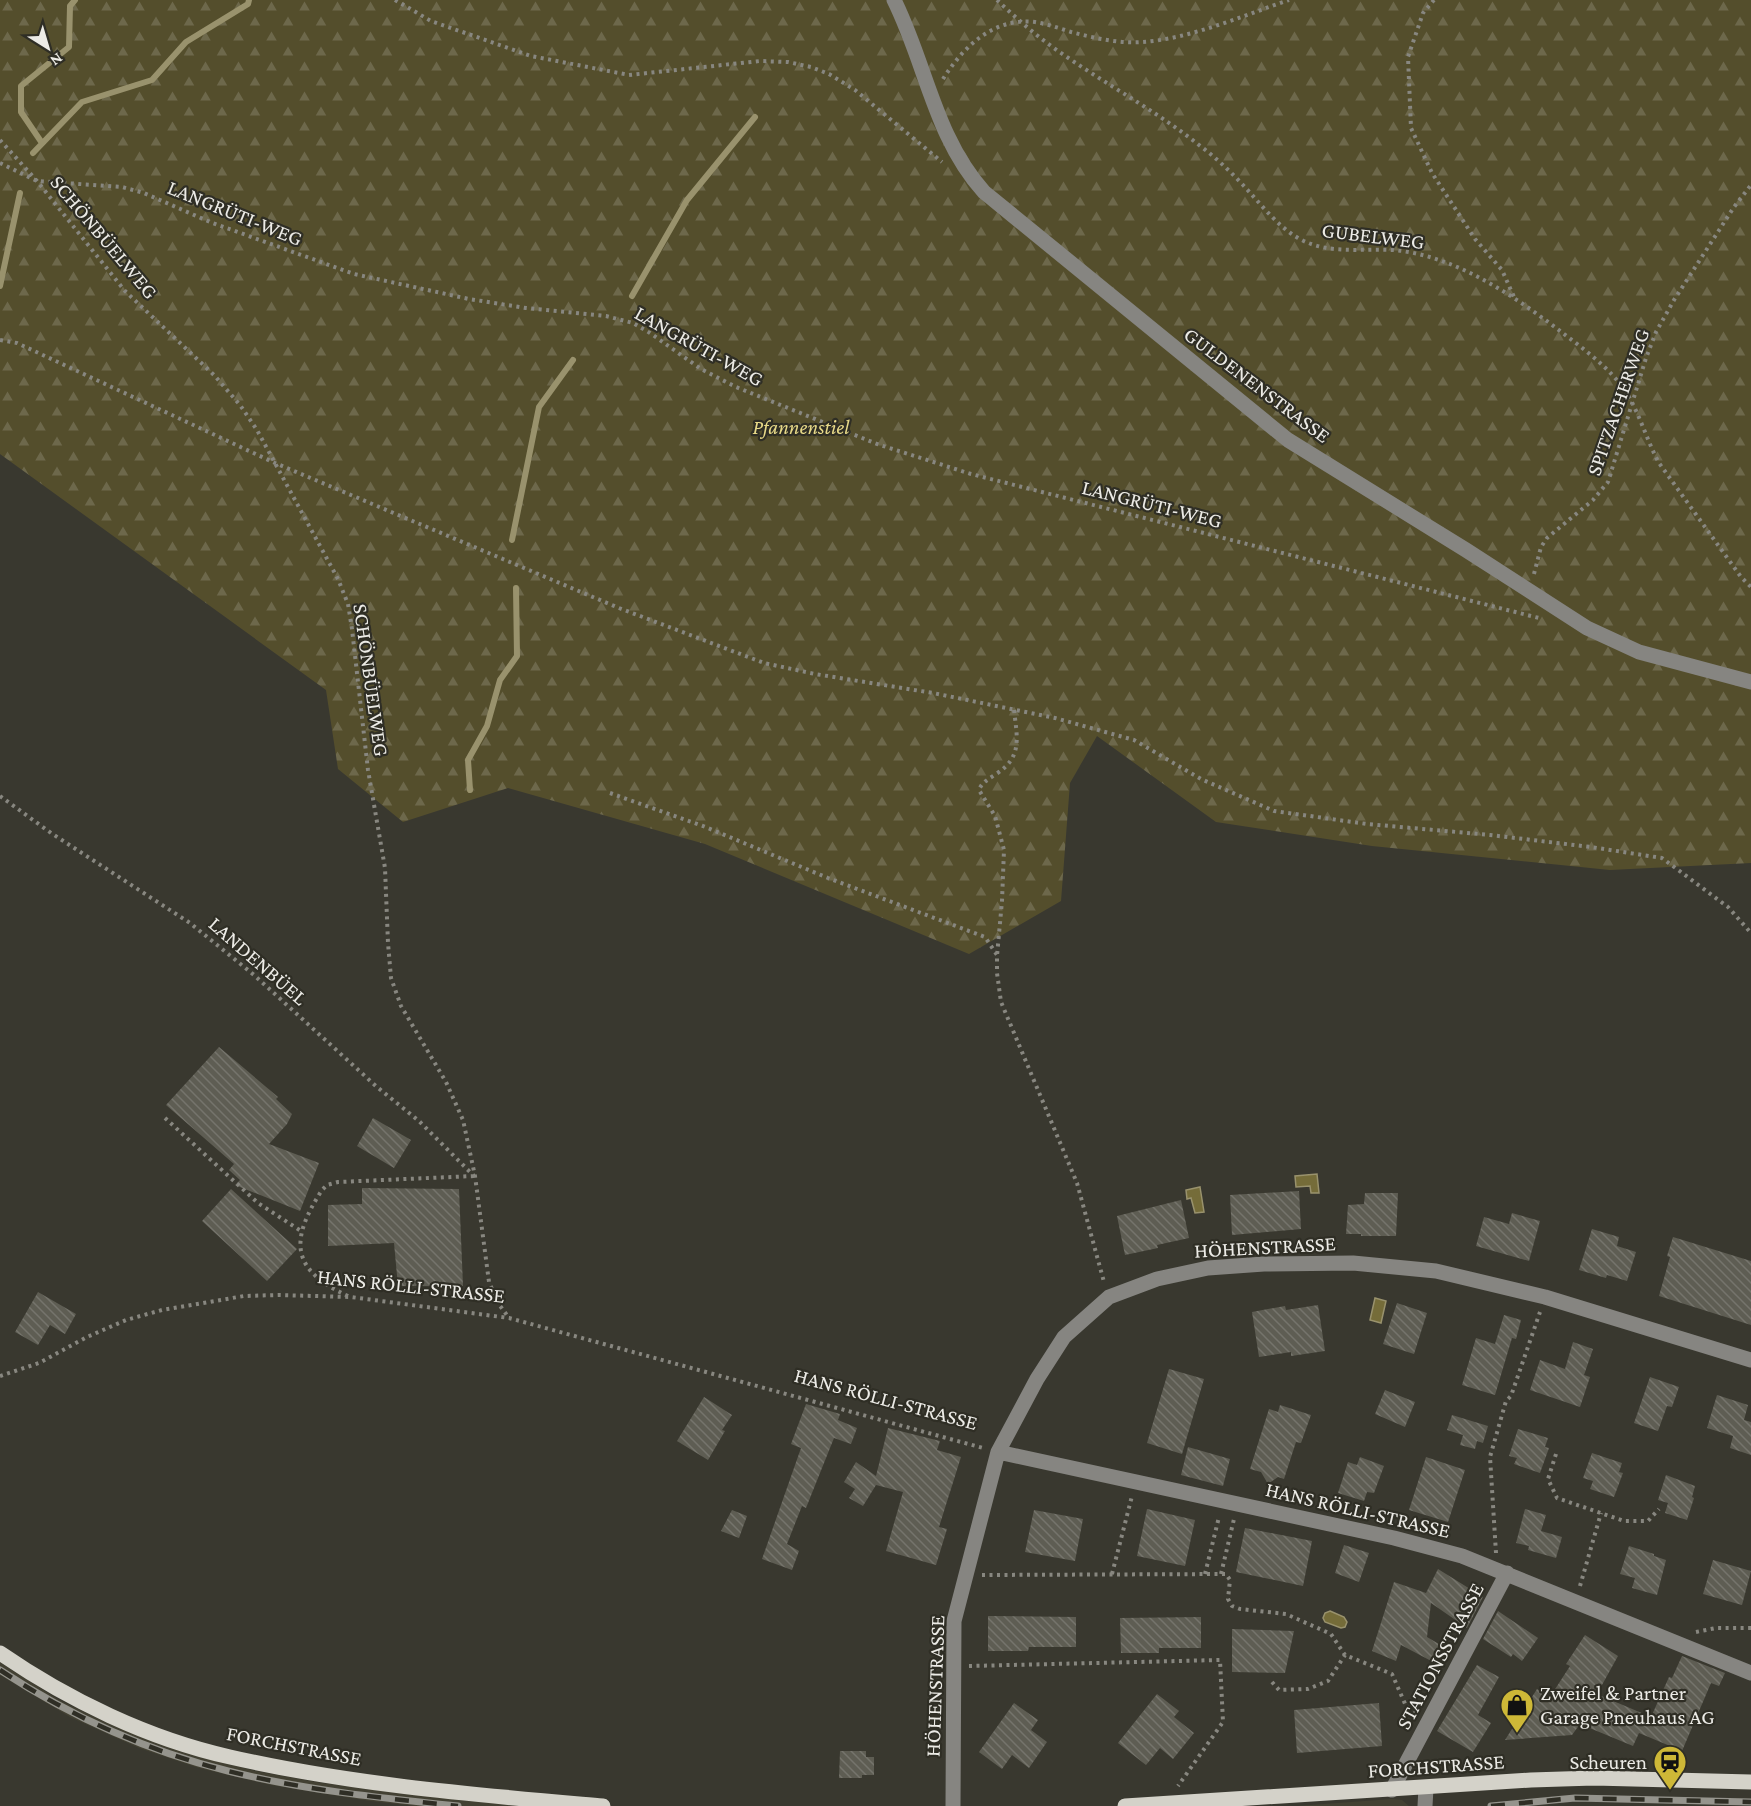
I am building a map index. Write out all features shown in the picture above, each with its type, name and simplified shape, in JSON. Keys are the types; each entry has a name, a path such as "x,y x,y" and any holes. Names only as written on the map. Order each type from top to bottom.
{"main road":[{"name":"FORCHSTRASSE","path":"0,1653 47,1683 123,1721 155,1734 229,1757 332,1777 463,1793 603,1806"},
{"name":"FORCHSTRASSE","path":"1125,1806 1531,1780 1594,1778 1751,1782"}],"street":[{"name":"GULDENENSTRASSE","path":"894,0 946,135 969,176 1018,222 1288,440 1587,628 1639,652 1751,682"},
{"name":"HÖHENSTRASSE","path":"953,1806 954,1621 998,1452 1037,1379 1064,1338 1109,1297 1157,1279 1208,1268 1264,1264 1353,1263 1436,1271 1545,1297 1751,1360"},
{"name":"HANS RÖLLI-STRASSE","path":"998,1452 1394,1538 1462,1556 1751,1673"},
{"name":"STATIONSSTRASSE","path":"1392,1790 1429,1722 1502,1571"},
{"path":"1425,1806 1426,1788"}],"path":[{"path":"395,0 430,21 531,56 629,75 759,61 811,66 830,74 855,90 939,160 969,176"},
{"name":"GUBELWEG","path":"997,0 1020,22 1062,54 1142,103 1200,146 1242,183 1278,222 1299,238 1323,248 1383,249 1420,254 1466,272 1515,297 1597,360 1618,381 1659,463 1734,567 1751,586"},
{"path":"933,98 952,64 977,39 991,30 1020,22 1046,24 1101,40 1141,42 1188,33 1289,0"},
{"path":"1434,0 1423,13 1408,57 1411,128 1432,173 1475,239 1502,270 1515,297"},
{"name":"SCHÖNBÜELWEG","path":"0,140 37,181 125,291 214,375 240,405 275,463 338,579 348,604 368,770 385,868 391,978 401,1006 455,1101 468,1140 475,1176 489,1282 498,1303 509,1318"},
{"path":"0,163 37,181"},
{"name":"LANGRÜTI-WEG","path":"37,181 122,187 144,193 210,222 354,274 469,298 526,308 606,316 633,323 651,333 701,369 736,387 877,444 971,474 1543,619"},
{"name":"SPITZACHERWEG","path":"1531,592 1541,547 1547,538 1593,500 1608,483 1631,403 1646,358 1661,324 1734,207 1751,185"},
{"path":"0,340 17,343 275,463 619,608 765,663 815,674 933,693 1055,718 1134,741 1201,779 1274,811 1367,824 1591,847 1662,858 1728,907 1751,933"},
{"path":"1014,710 1018,744 1008,766 982,784 979,790 995,816 1004,850 997,956 1001,1002 1077,1184 1109,1297"},
{"path":"610,793 703,826 828,878 985,937 997,956"},
{"name":"LANDENBÜEL","path":"0,796 51,833 190,922 254,975 377,1087 419,1121 475,1176"},
{"path":"165,1118 258,1203 301,1231"},
{"path":"351,1297 331,1288 307,1268 301,1254 301,1231 322,1190 332,1183 475,1176"},
{"name":"HANS RÖLLI-STRASSE","path":"0,1376 39,1363 117,1324 162,1310 244,1296 278,1294 351,1297 509,1318 998,1452"},
{"path":"1502,1571 1490,1457 1506,1401 1511,1396 1545,1297"},
{"path":"1556,1454 1548,1479 1557,1498 1624,1521 1648,1521 1659,1509"},
{"path":"1112,1574 1136,1482"},
{"path":"1221,1574 1230,1503"},
{"path":"1205,1574 1230,1503"},
{"path":"1575,1601 1601,1513"},
{"path":"966,1575 1226,1574 1230,1580 1228,1599 1232,1606 1286,1614 1331,1634 1345,1655 1392,1674 1406,1706 1429,1722"},
{"path":"1677,1642 1692,1632 1716,1628 1751,1628"},
{"path":"1272,1682 1279,1690 1308,1689 1328,1681 1345,1655"},
{"path":"954,1666 1220,1660 1223,1722 1177,1787"}],"shaded area":[{"path":"1317,1174 1319,1193 1311,1193 1310,1186 1296,1187 1295,1176"},
{"path":"1200,1187 1204,1212 1195,1213 1191,1198 1187,1199 1186,1190"},
{"path":"1375,1298 1386,1301 1381,1323 1370,1320"},
{"path":"1330,1611 1344,1617 1347,1622 1345,1627 1341,1628 1325,1622 1323,1618 1325,1613"},
{"path":"0,1662 59,1700 114,1726 201,1757 256,1771 322,1783 520,1806 415,1806 370,1801 271,1785 199,1768 139,1748 70,1717 0,1675"},
{"path":"1402,1800 1409,1806 1296,1806"}],"green space":[{"name":"Pfannenstiel","path":"0,0 1751,0 1751,863 1610,870 1372,846 1216,822 1097,736 1070,783 1061,901 969,954 705,844 508,788 403,822 338,769 326,690 0,454"}],"building":[{"path":"219,1047 278,1097 276,1099 292,1114 287,1124 269,1144 319,1163 300,1211 235,1185 240,1180 229,1170 234,1164 166,1105"},
{"path":"373,1118 411,1140 394,1168 357,1146"},
{"path":"362,1188 459,1189 463,1286 398,1286 394,1243 328,1246 328,1205 362,1204"},
{"path":"231,1189 297,1249 267,1281 202,1221"},
{"path":"1299,1191 1301,1229 1232,1235 1230,1195"},
{"path":"1365,1193 1398,1193 1396,1236 1346,1234 1348,1205 1364,1204"},
{"path":"1181,1200 1189,1238 1125,1255 1117,1216"},
{"path":"1512,1213 1540,1221 1529,1261 1476,1246 1484,1217 1509,1224"},
{"path":"1592,1229 1619,1237 1617,1246 1636,1252 1627,1281 1579,1270"},
{"path":"1673,1237 1751,1261 1751,1325 1659,1296"},
{"path":"38,1292 76,1314 65,1334 50,1325 38,1345 15,1332"},
{"path":"1397,1303 1427,1313 1414,1354 1383,1344"},
{"path":"1318,1305 1325,1351 1291,1356 1291,1352 1259,1357 1252,1312 1285,1306 1286,1310"},
{"path":"1504,1315 1521,1320 1516,1339 1512,1338 1495,1395 1462,1385 1476,1338 1495,1344"},
{"path":"1573,1342 1593,1349 1584,1375 1590,1377 1580,1407 1530,1390 1540,1360 1565,1369"},
{"path":"1169,1369 1204,1379 1182,1454 1147,1443"},
{"path":"1650,1377 1679,1387 1672,1407 1667,1406 1658,1431 1634,1423"},
{"path":"1385,1390 1415,1402 1405,1427 1375,1414"},
{"path":"1717,1395 1748,1405 1744,1420 1751,1422 1751,1455 1730,1448 1733,1436 1707,1428"},
{"path":"704,1397 732,1415 708,1460 677,1441"},
{"path":"806,1404 840,1414 838,1420 857,1428 851,1444 834,1438 806,1508 802,1506 787,1544 799,1551 792,1570 762,1559 801,1448 791,1444"},
{"path":"1280,1405 1311,1415 1301,1443 1296,1442 1284,1479 1278,1477 1268,1484 1261,1472 1250,1469 1269,1409 1278,1412"},
{"path":"1452,1415 1488,1426 1483,1443 1477,1441 1475,1449 1460,1445 1463,1435 1447,1430"},
{"path":"888,1428 940,1441 937,1450 961,1457 939,1527 947,1529 936,1565 886,1551 903,1492 876,1485 863,1506 849,1498 855,1489 844,1482 856,1462 876,1476"},
{"path":"1518,1429 1548,1438 1545,1447 1549,1448 1540,1473 1514,1464 1517,1458 1509,1456"},
{"path":"1188,1447 1230,1459 1223,1486 1181,1475"},
{"path":"1592,1453 1622,1463 1619,1472 1623,1473 1614,1497 1590,1489 1593,1481 1583,1478"},
{"path":"1360,1457 1384,1466 1374,1493 1367,1492 1364,1501 1338,1493 1348,1462 1357,1465"},
{"path":"1426,1457 1465,1470 1448,1522 1409,1510"},
{"path":"1666,1475 1695,1486 1687,1520 1665,1513 1668,1503 1658,1500"},
{"path":"1147,1509 1195,1520 1185,1566 1137,1556"},
{"path":"1525,1509 1546,1515 1541,1531 1562,1537 1556,1558 1528,1550 1529,1546 1516,1543"},
{"path":"732,1510 747,1516 739,1538 721,1531"},
{"path":"1034,1510 1083,1519 1075,1561 1025,1552"},
{"path":"1245,1528 1312,1541 1303,1586 1236,1572"},
{"path":"1344,1545 1369,1553 1359,1582 1335,1573"},
{"path":"1629,1546 1666,1560 1657,1595 1632,1588 1635,1578 1620,1574"},
{"path":"1713,1560 1751,1571 1742,1605 1703,1594"},
{"path":"1438,1569 1483,1597 1467,1628 1431,1603 1427,1637 1444,1647 1435,1663 1401,1645 1396,1661 1372,1651 1394,1582 1426,1593"},
{"path":"1498,1611 1538,1638 1522,1661 1513,1654 1511,1657 1483,1639"},
{"path":"988,1616 1076,1617 1076,1647 1029,1647 1028,1651 988,1651"},
{"path":"1201,1617 1201,1648 1159,1648 1159,1653 1121,1653 1120,1618"},
{"path":"1232,1629 1294,1631 1285,1673 1232,1672"},
{"path":"1585,1635 1618,1656 1597,1694 1651,1717 1669,1677 1672,1678 1682,1656 1725,1673 1719,1686 1711,1683 1682,1751 1639,1733 1633,1746 1580,1724 1572,1735 1505,1740 1537,1689 1550,1697 1570,1666 1566,1664"},
{"path":"1477,1665 1499,1677 1478,1715 1491,1723 1473,1752 1437,1731"},
{"path":"1157,1694 1179,1711 1174,1717 1194,1733 1173,1759 1160,1748 1146,1765 1118,1743"},
{"path":"1014,1703 1038,1720 1031,1730 1047,1742 1029,1768 1012,1755 1002,1769 979,1752"},
{"path":"1379,1703 1382,1746 1297,1753 1294,1710"},
{"path":"840,1751 866,1751 866,1757 874,1757 874,1775 862,1775 862,1778 839,1778"}],"waterway":[{"path":"42,143 21,112 21,86 69,47 70,6 75,0"},
{"path":"33,153 82,102 152,80 186,42 248,4 249,0"},
{"path":"632,296 687,200 755,117"},
{"path":"0,286 20,193"},
{"path":"512,540 539,407 573,360"},
{"path":"470,790 468,760 487,726 500,680 517,656 516,588"}],"railway":[{"path":"0,1670 82,1717 139,1742 198,1763 257,1778 314,1788 458,1806"},
{"path":"1491,1806 1575,1798 1751,1802"}],"place":[{"name":"Zweifel & Partner Garage Pneuhaus AG","path":"1517,1734"},
{"name":"Scheuren","path":"1670,1791"}]}
